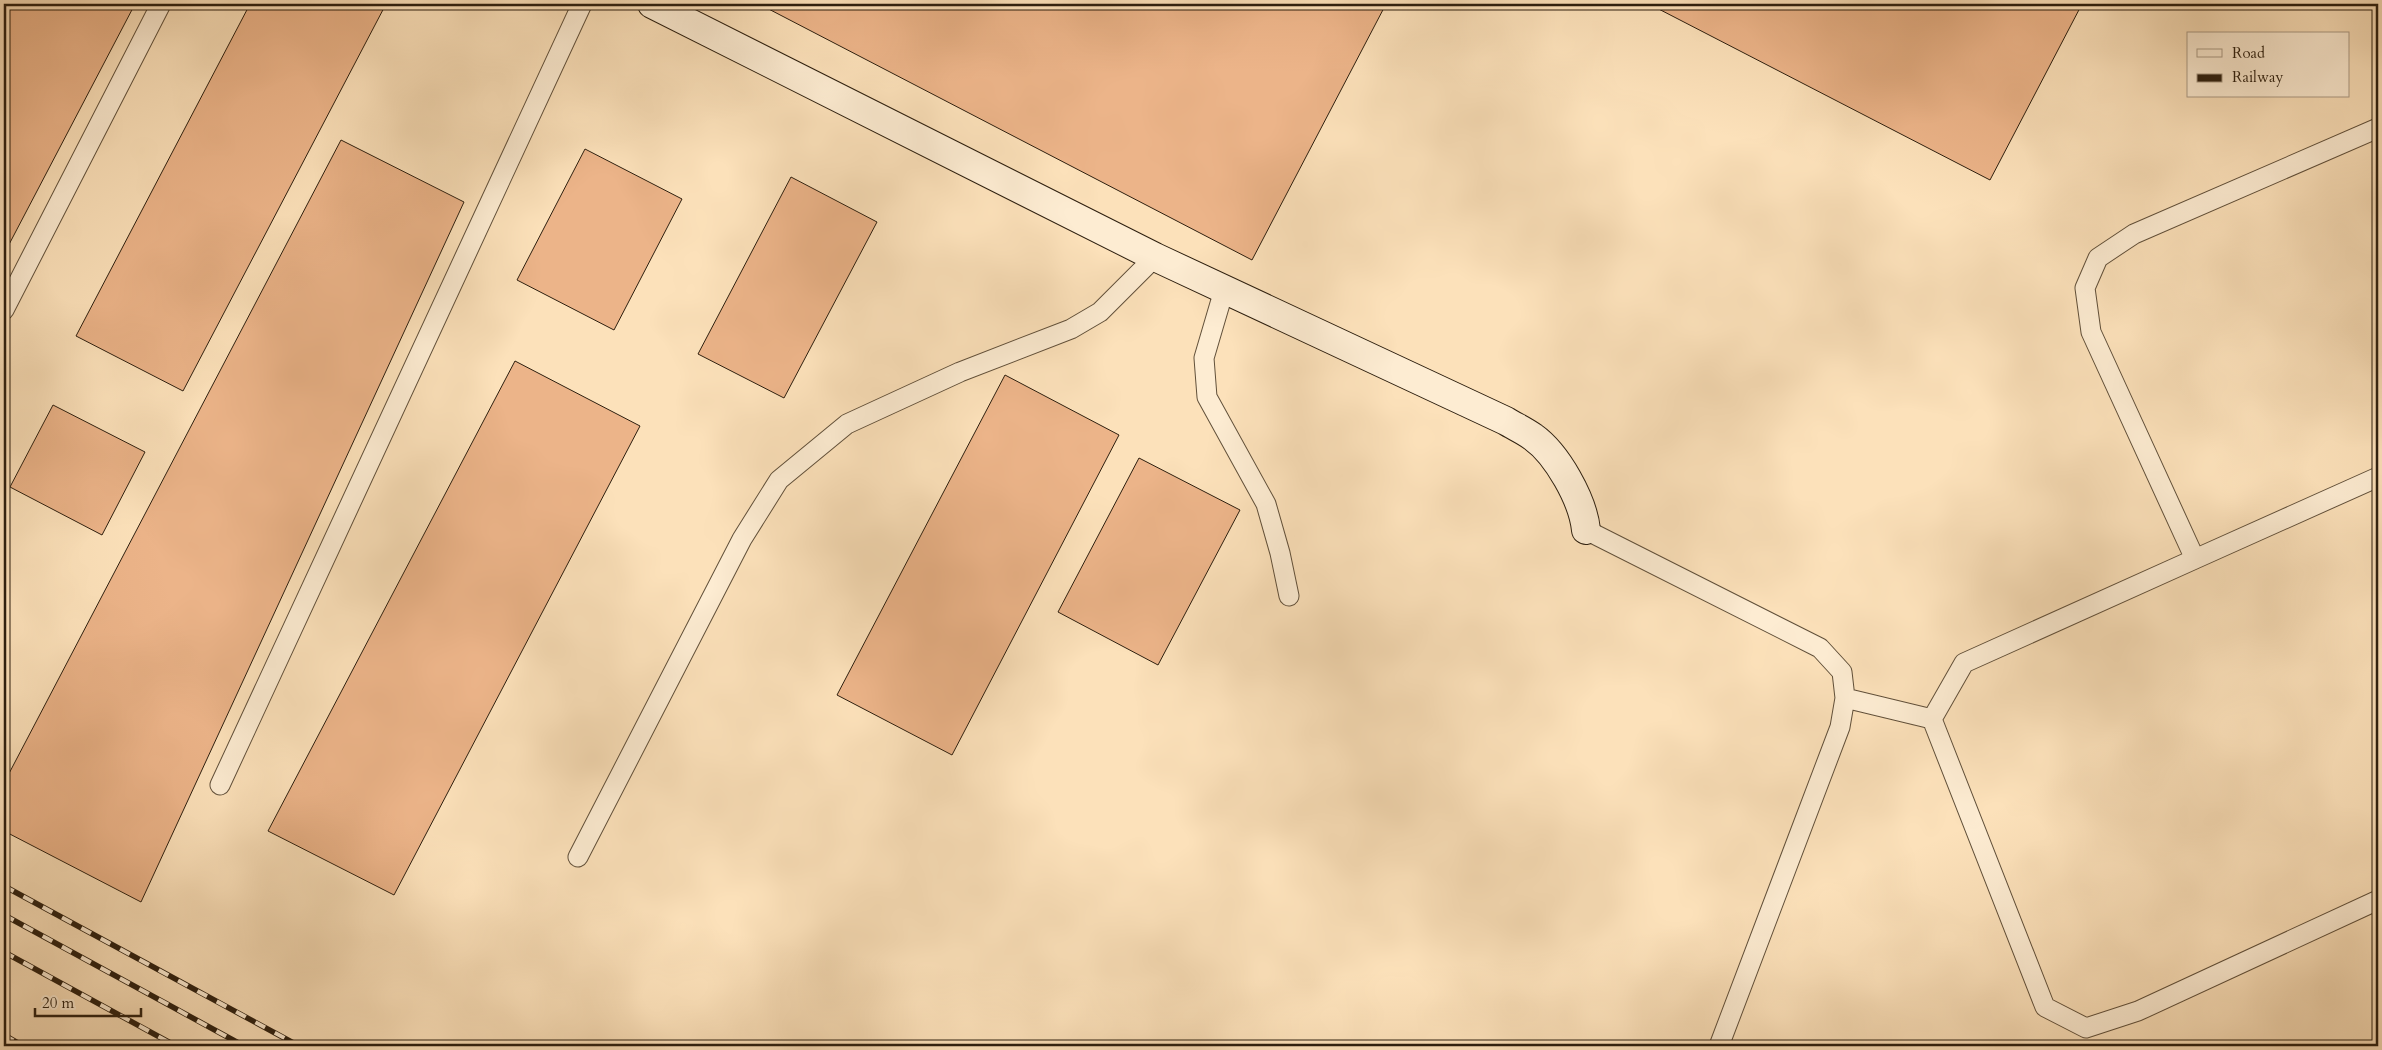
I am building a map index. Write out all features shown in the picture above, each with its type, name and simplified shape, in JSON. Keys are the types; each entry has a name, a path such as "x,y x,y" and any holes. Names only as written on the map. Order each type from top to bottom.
{"street":[{"path":"652,4 1155,257 1506,421 1532,436 1549,451 1561,469 1580,506 1586,530"}],"lane":[{"path":"4,310 161,4"},
{"path":"220,785 582,4"},
{"path":"2195,560 2091,332 2085,288 2098,258 2134,234 2378,128"},
{"path":"578,857 742,540 779,480 847,424 960,372 1071,329 1100,312 1155,257"},
{"path":"1224,290 1204,358 1207,397 1266,504 1280,552 1289,596"},
{"path":"1932,719 1964,663 2378,477"},
{"path":"1586,530 1820,648 1842,672 1845,698 1840,727 1719,1046"},
{"path":"1845,698 1932,719"},
{"path":"1932,719 2045,1007 2086,1028 2138,1011 2378,900"}],"building":[{"path":"4,4 135,4 4,254"},
{"path":"250,4 386,4 183,391 76,336"},
{"path":"759,4 1386,4 1252,260"},
{"path":"1649,4 2082,4 1990,180"},
{"path":"341,140 464,202 141,902 4,831 4,783"},
{"path":"585,149 682,199 614,330 517,280"},
{"path":"791,177 877,222 784,398 698,354"},
{"path":"515,361 640,426 394,895 268,831"},
{"path":"1005,375 1119,435 952,755 837,695"},
{"path":"53,405 145,452 102,535 10,487"},
{"path":"1139,458 1240,510 1158,665 1058,612"}],"railway":[{"path":"4,886 299,1046"},
{"path":"4,915 244,1046"},
{"path":"4,952 176,1046"},
{"path":"4,1035 23,1046"}]}
